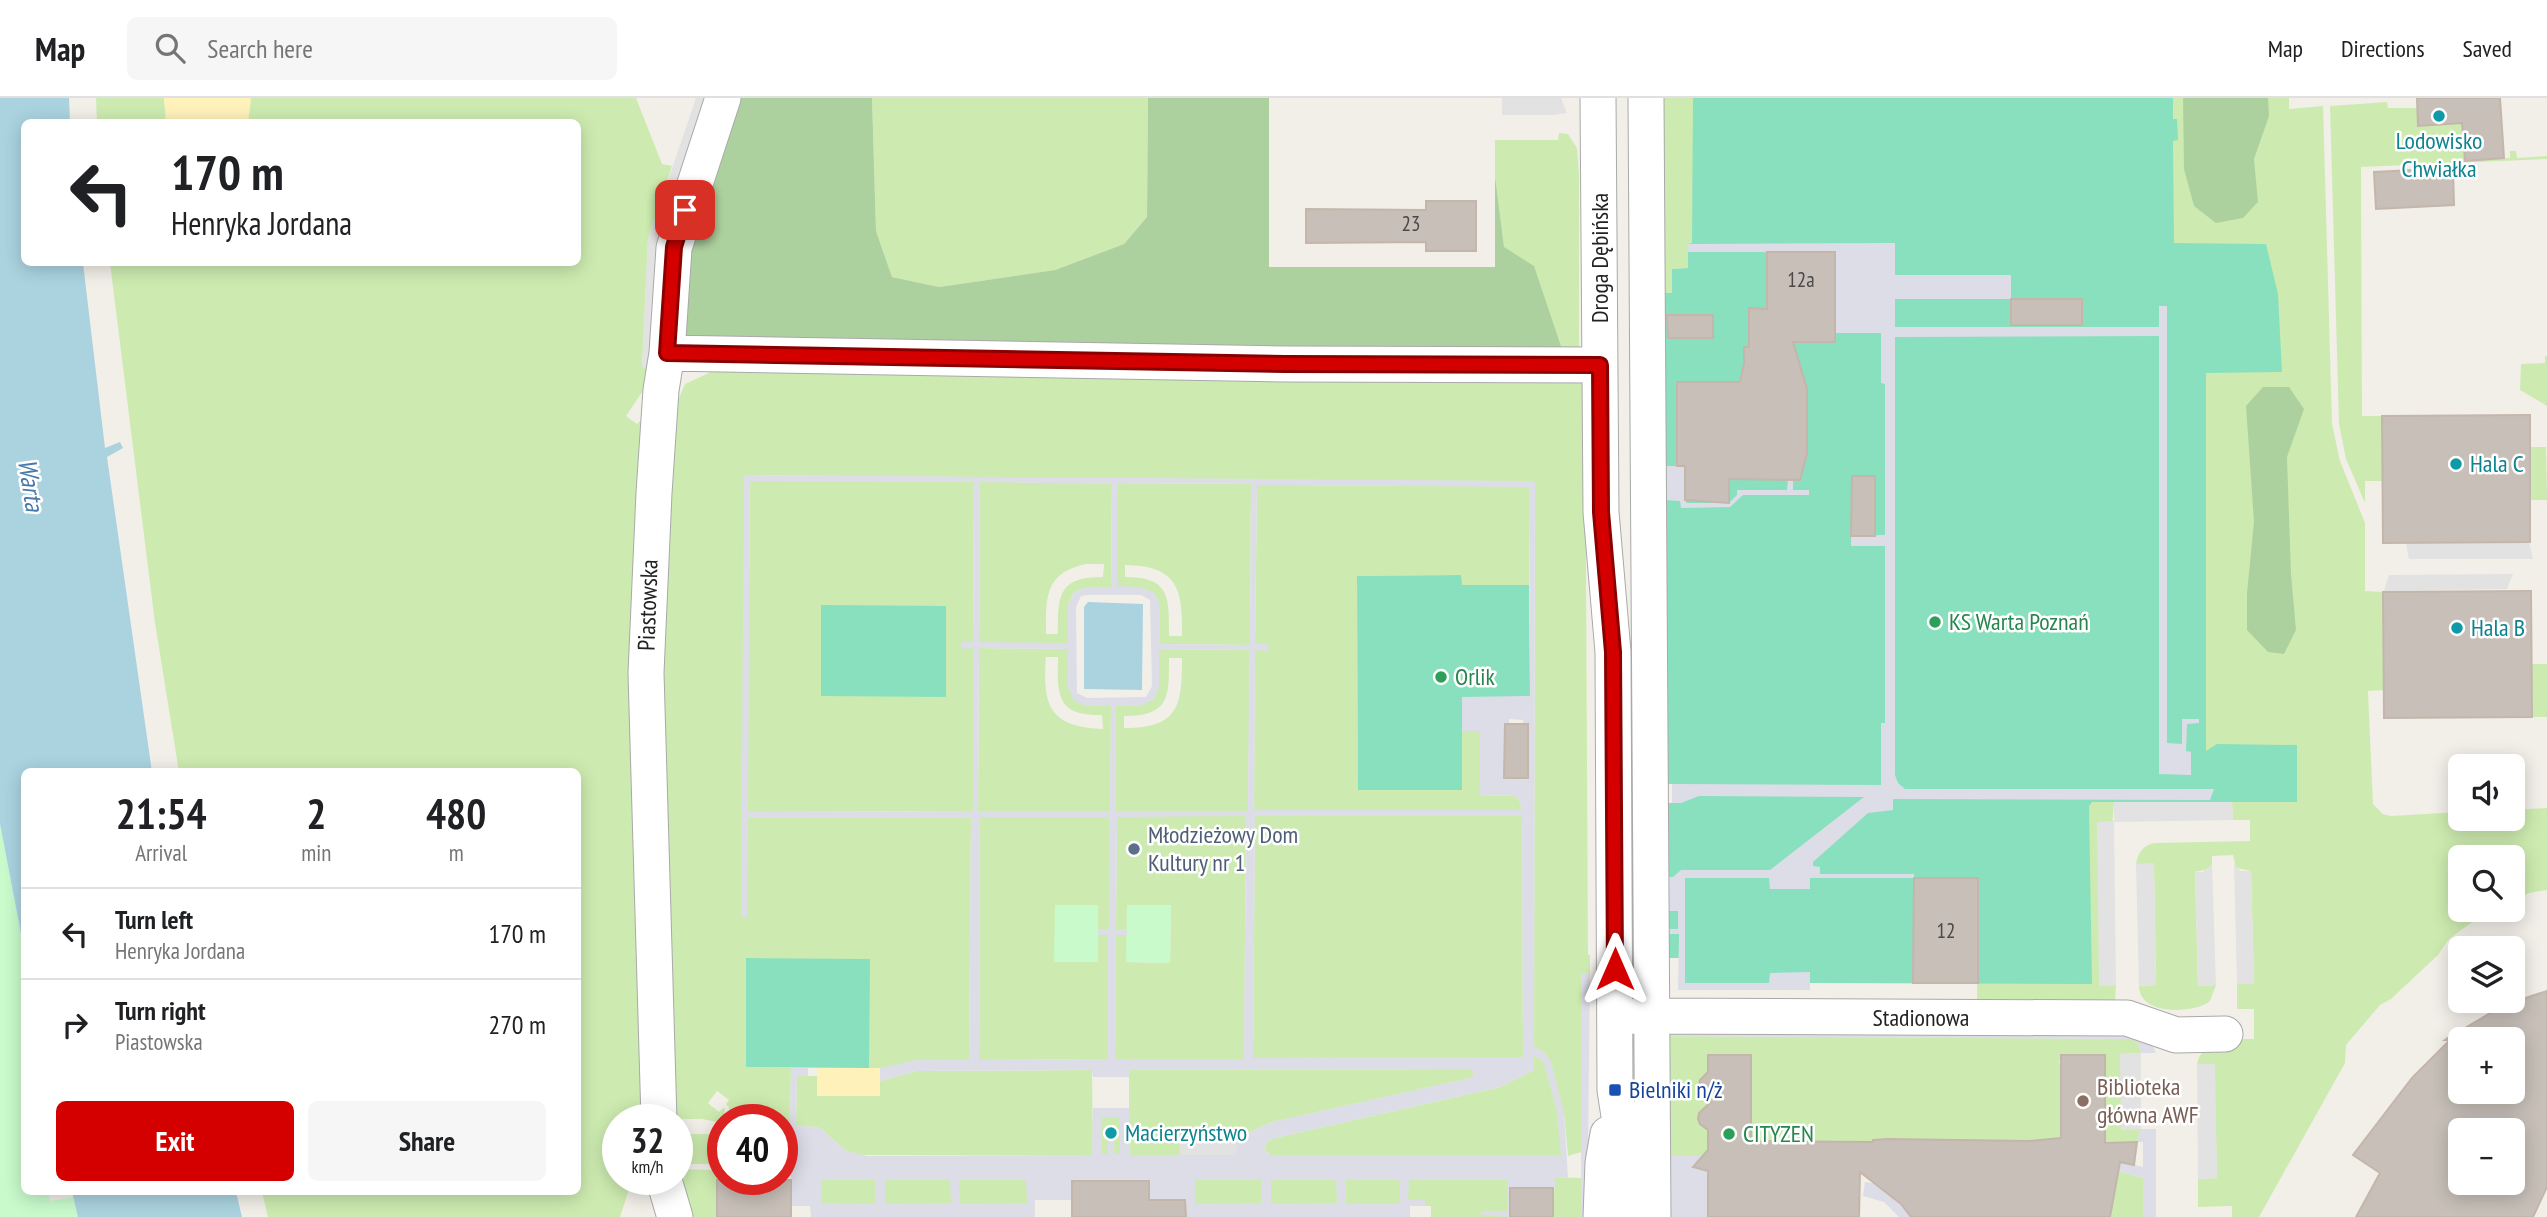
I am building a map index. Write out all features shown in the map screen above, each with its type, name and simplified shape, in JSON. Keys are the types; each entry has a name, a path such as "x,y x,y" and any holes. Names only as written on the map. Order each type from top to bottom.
{"street":[{"name":"Piastowska","path":"659,1104 646,673 654,493 676,235 723,98"},
{"name":"Droga Dębińska","path":"1598,98 1601,512 1613,652 1615,1090 1626,1161 1629,1217"},
{"path":"1646,98 1654,1217"},
{"path":"1600,234 1647,234"},
{"path":"1600,300 1647,301"},
{"path":"667,353 1285,364 1600,365"},
{"path":"1601,405 1648,406"},
{"path":"1614,898 1652,898"},
{"name":"Stadionowa","path":"1615,1016 2127,1018 2176,1035 2225,1034"},
{"name":"Droga Dębińska","path":"1601,1217 1603,1163 1615,1090"},
{"path":"668,1195 675,1217"}],"green space":[{"path":"96,98 164,98 166,119 97,119"},
{"path":"251,98 636,98 662,164 672,166 648,239 642,367 656,368 626,416 637,424 642,419 647,1104 602,1104 602,1195 627,1195 620,1217 268,1217 263,1195 581,1195 581,768 178,768 155,623 110,266 581,266 581,119 248,119"},
{"path":"730,98 872,98 876,231 892,277 939,287 1055,270 1124,244 1147,217 1148,98 1269,98 1269,267 1495,267 1495,176 1504,247 1534,266 1563,352 692,345 677,333 680,258"},
{"path":"872,98 1148,98 1147,217 1124,244 1055,270 939,287 892,277 876,231"},
{"path":"1655,98 2289,98 2289,109 2323,106 2332,424 2340,461 2365,523 2365,591 2383,592 2384,690 2368,691 2373,804 2383,814 2390,816 2448,813 2448,831 2525,831 2525,809 2547,808 2547,890 2525,895 2525,845 2448,845 2448,922 2472,922 2453,936 2448,936 2438,955 2391,999 2380,1005 2346,1045 2345,1063 2259,1217 2232,1217 2232,1206 2198,1207 2198,1179 2217,1178 2214,1064 2197,1064 2200,1056 2211,1045 2228,1040 2254,1039 2254,1009 2237,1009 2237,984 2254,984 2251,871 2236,868 2233,855 2212,856 2209,869 2195,872 2198,986 2216,985 2210,1001 2193,1008 2169,1010 2148,1003 2141,996 2139,986 2156,985 2154,864 2136,864 2138,856 2142,850 2154,843 2250,841 2250,820 2233,820 2232,802 2114,802 2100,986 2116,986 2115,1002 1977,1006 1978,878 1895,243 1688,244 1688,268 1672,269 1672,293 1656,293"},
{"name":"KS Warta Poznań","path":"1693,98 2173,98 2173,119 2177,119 2178,140 2173,141 2174,243 2266,244 2278,294 2282,372 2206,373 2206,751 2217,744 2297,745 2297,802 2092,802 2089,806 2092,984 1810,983 1810,973 1770,973 1770,983 1685,983 1685,958 1664,958 1664,803 1672,803 1672,784 1664,784 1663,293 1672,293 1672,269 1688,268 1688,244 1692,243"},
{"path":"2183,98 2268,98 2269,116 2254,159 2258,202 2243,218 2216,223 2194,206 2184,169"},
{"path":"2387,102 2388,108 2417,108 2418,125 2467,104 2465,161 2510,158 2510,151 2516,151 2517,158 2547,156 2547,159 2361,167 2362,416 2382,416 2382,481 2365,481 2365,503 2346,459 2339,424 2330,106"},
{"path":"1559,133 1568,134 1577,148 1579,174 1579,347 1577,351 1563,352 1533,266 1504,248 1495,176 1495,140 1558,140"},
{"path":"2545,356 2547,406 2520,390 2521,364 2545,363"},
{"path":"708,366 1585,378 1590,973 1581,974 1581,1152 1568,1156 1564,1113 1546,1054 1534,1047 1535,482 744,475 747,917 747,818 971,817 969,1060 916,1060 885,1068 869,1068 869,959 746,1067 791,1068 790,1104 726,1104 729,1100 717,1091 707,1104 707,1120 693,1119 693,1104 674,1104 657,720 677,403 685,384 709,373"},
{"path":"2263,387 2289,387 2304,409 2287,457 2296,630 2284,654 2268,652 2247,630 2247,593 2254,522 2246,406"},
{"path":"2530,447 2546,447 2547,500 2530,500"},
{"path":"750,480 974,482 973,643 968,643 968,648 973,648 973,811 747,812"},
{"path":"980,482 1112,483 1111,587 1088,587 1074,592 1068,606 1068,643 979,643","holes":["1086,564 1104,564 1103,577 1077,580 1064,591 1060,599 1058,634 1046,634 1046,609 1050,589 1055,581 1072,568"]},
{"path":"1117,483 1251,484 1250,645 1159,644 1158,599 1117,587","holes":["1125,565 1143,566 1167,576 1174,583 1181,605 1182,636 1169,636 1169,611 1164,592 1159,586 1140,578 1125,577"]},
{"path":"1257,485 1529,486 1529,585 1461,585 1461,575 1357,576 1358,790 1462,790 1462,731 1480,731 1480,795 1515,796 1519,799 1522,810 1254,810 1255,650 1263,650 1263,645 1255,645"},
{"path":"1461,575 1462,585 1529,585 1530,697 1462,697 1462,790 1358,790 1357,576"},
{"path":"821,605 946,606 946,697 821,696"},
{"path":"979,648 1068,649 1068,687 1087,706 1111,706 1110,811 978,811","holes":["1046,657 1058,657 1058,683 1063,701 1076,712 1102,715 1103,729 1071,724 1053,711 1046,689"]},
{"path":"1159,649 1250,650 1248,811 1115,811 1116,706 1139,706 1159,686","holes":["1169,658 1182,658 1181,689 1174,711 1167,719 1156,724 1124,728 1124,716 1150,712 1164,702"]},
{"path":"2532,664 2547,664 2547,717 2532,717"},
{"path":"1522,815 1523,1058 1253,1059 1255,816"},
{"path":"1117,816 1246,816 1244,1059 1115,1059 1116,935 1127,935 1127,962 1170,963 1171,906 1127,905 1127,929 1116,929"},
{"path":"980,817 1109,817 1109,929 1098,929 1098,905 1055,905 1098,962 1098,935 1108,935 1108,1059 979,1060"},
{"path":"0,824 21,933 21,1195 49,1195 50,1201 73,1197 78,1217 0,1217"},
{"path":"1055,905 1098,905 1098,962 1054,962"},
{"path":"1127,905 1171,905 1170,963 1126,962"},
{"path":"746,958 870,959 869,1068 746,1067"},
{"path":"1661,1036 2133,1039 2139,1044 2141,1053 2121,1054 2121,1129 2141,1129 2137,1142 2105,1143 2105,1055 2061,1055 2061,1140 1803,1140 1753,1143 1751,1055 1709,1055 1708,1076 1700,1080 1699,1085 1703,1093 1708,1095 1708,1108 1698,1119 1700,1124 1708,1128 1708,1150 1702,1156 1661,1156"},
{"path":"1534,1055 1544,1061 1557,1110 1562,1155 1270,1155 1264,1149 1268,1141 1275,1138 1500,1087 1534,1070"},
{"path":"1470,1069 1475,1073 1471,1078 1272,1122 1237,1138 1180,1138 1180,1155 1129,1155 1129,1070"},
{"path":"1092,1070 1093,1155 856,1155 846,1151 820,1128 798,1125 797,1076 817,1076 817,1096 879,1096 880,1081 917,1071"},
{"path":"1102,1117 1120,1117 1120,1154 1114,1154 1113,1141 1108,1154 1102,1154"},
{"path":"693,1134 707,1134 707,1164 693,1164"},
{"path":"693,1169 707,1170 707,1195 717,1195 717,1217 683,1217 680,1195 693,1195"},
{"path":"2118,1171 2143,1178 2143,1217 2110,1217"},
{"path":"1555,1177 1581,1178 1581,1217 1553,1217"},
{"path":"822,1180 875,1180 875,1204 822,1204"},
{"path":"884,1180 951,1180 951,1204 884,1204"},
{"path":"959,1180 1027,1180 1027,1204 959,1204"},
{"path":"1194,1180 1261,1180 1261,1204 1194,1204"},
{"path":"1270,1180 1337,1180 1337,1204 1270,1204"},
{"path":"1346,1180 1401,1180 1400,1204 1346,1204"},
{"path":"1408,1180 1508,1180 1508,1211 1481,1212 1481,1215 1508,1217 1431,1217 1431,1206 1425,1206 1425,1200 1408,1200"}],"sand":[{"path":"164,98 251,98 248,119 166,119"},
{"path":"817,1068 880,1068 880,1096 817,1096"}],"shaded area":[{"path":"696,98 716,98 656,368 642,367 648,239"},
{"path":"1502,98 1561,98 1567,113 1502,115"},
{"path":"1895,243 1895,275 2011,275 2011,299 1895,299 1895,327 2159,327 2159,306 2167,306 2167,743 2182,744 2182,719 2199,719 2199,723 2187,724 2186,751 2191,752 2191,775 2159,774 2159,336 1895,337 1895,775 1898,783 1905,789 2214,789 2210,800 1893,799 1893,810 1868,813 1813,862 1813,866 1820,867 1820,874 1914,874 1914,878 1810,878 1810,889 1770,889 1769,878 1685,878 1685,983 1769,983 1770,973 1810,972 1810,990 1678,990 1679,934 1664,934 1664,929 1678,929 1678,911 1664,911 1664,877 1673,877 1681,870 1770,870 1864,797 1699,796 1681,803 1672,803 1672,784 1881,785 1881,723 1885,723 1885,546 1851,546 1851,536 1885,535 1885,384 1881,383 1881,333 1835,333 1834,252 1688,252 1688,244"},
{"path":"1664,466 1685,466 1686,503 1729,503 1737,495 1737,490 1787,490 1788,480 1793,480 1793,490 1809,490 1809,495 1743,495 1730,507 1681,508 1680,501 1664,500"},
{"path":"744,475 1535,481 1534,1046 1546,1054 1551,1062 1564,1113 1568,1177 1555,1178 1555,1188 1510,1188 1510,1217 1481,1215 1481,1211 1508,1211 1507,1180 1409,1180 1408,1200 1425,1200 1425,1206 1410,1206 1410,1217 1185,1217 1185,1200 1149,1200 1148,1181 1072,1181 1072,1200 1035,1200 1035,1217 811,1217 810,1206 791,1206 791,1195 798,1195 798,1125 820,1128 846,1151 868,1156 1092,1155 1093,1108 1129,1108 1130,1155 1236,1155 1237,1138 1272,1122 1470,1078 1475,1073 1470,1069 1130,1070 1129,1077 1093,1077 1092,1070 917,1071 880,1081 880,1068 916,1060 969,1060 971,818 748,818 747,917 741,917","holes":["750,481 974,482 973,642 963,641 960,645 963,649 973,648 973,811 748,812","980,482 1112,484 1111,587 1088,587 1074,592 1068,606 1068,643 979,642","1118,483 1251,484 1250,645 1160,644 1160,606 1155,593 1140,587 1117,586","1257,485 1529,487 1530,696 1462,697 1462,731 1480,731 1480,795 1515,796 1519,799 1522,810 1254,810 1255,650 1267,651 1267,644 1255,644","1087,595 1141,595 1150,600 1152,686 1146,697 1087,698 1077,693 1076,607 1081,596","979,648 1068,649 1068,687 1074,701 1087,706 1111,706 1110,811 978,811","1159,649 1249,650 1248,811 1116,811 1116,706 1139,706 1154,700 1159,686","1509,719 1523,720 1527,778 1504,778 1505,725 1509,724","1246,816 1244,1059 1115,1059 1116,935 1127,935 1127,929 1116,929 1117,817","1255,816 1522,816 1523,1057 1253,1058","980,817 1109,817 1109,929 1098,929 1098,935 1108,935 1108,1059 979,1060","1534,1055 1544,1062 1557,1111 1561,1155 1270,1155 1264,1149 1268,1141 1275,1138 1500,1087 1534,1070","1120,1117 1120,1154 1114,1154 1114,1141 1108,1141 1108,1154 1102,1154 1102,1118","822,1180 875,1180 875,1204 822,1203","885,1180 950,1180 951,1203 885,1204","959,1180 1026,1180 1027,1203 960,1204","1195,1180 1261,1180 1261,1203 1195,1204","1271,1180 1336,1180 1337,1203 1271,1204","1346,1180 1400,1180 1400,1204 1346,1204"]},
{"path":"2529,542 2533,559 2409,559 2406,543"},
{"path":"2513,574 2507,589 2384,591 2389,575"},
{"path":"2114,802 2232,802 2233,820 2114,822 2116,986 2099,986 2097,822 2114,821"},
{"path":"2154,863 2156,985 2139,986 2136,864"},
{"path":"2234,863 2241,871 2251,871 2254,984 2237,984"},
{"path":"2212,864 2216,985 2198,986 2195,872 2203,872"},
{"path":"1581,973 1590,973 1588,1151 1591,1217 1581,1217"},
{"path":"1661,1027 2133,1030 2150,1040 2156,1053 2141,1053 2139,1044 2132,1039 1661,1036"},
{"path":"2141,1053 2141,1129 2121,1130 2120,1054"},
{"path":"2197,1064 2215,1064 2217,1178 2198,1179"},
{"path":"791,1068 808,1068 808,1076 797,1076 796,1104 790,1104"},
{"path":"2141,1129 2156,1129 2156,1217 2143,1217 2143,1178 2118,1171 2120,1162 2143,1167 2143,1142 2137,1142"},
{"path":"1179,1138 1237,1138 1237,1155 1180,1155"},
{"path":"1661,1156 1702,1156 1695,1167 1708,1171 1708,1217 1662,1217"},
{"path":"1865,1182 1878,1184 1901,1204 1911,1217 1899,1217 1884,1202 1863,1196"}],"water":[{"name":"Warta","path":"0,98 69,98 70,119 21,119 21,266 83,266 105,448 120,442 123,448 107,457 151,768 21,768 21,933 0,824"},
{"path":"1088,602 1143,604 1142,690 1084,689 1084,607"},
{"path":"73,1195 237,1195 242,1217 78,1217"}],"building":[{"path":"2417,98 2500,98 2504,158 2465,161 2462,123 2418,126"},
{"path":"2453,168 2454,205 2376,209 2374,172"},
{"path":"1426,201 1476,201 1476,251 1426,251 1426,242 1306,243 1306,209 1426,210"},
{"path":"1767,252 1835,252 1835,342 1793,342 1807,389 1807,454 1800,480 1729,479 1729,503 1685,500 1685,466 1677,466 1677,382 1740,382 1744,347 1749,347 1749,308 1767,309"},
{"path":"2011,299 2082,299 2082,325 2011,325"},
{"path":"1667,315 1713,315 1713,338 1668,338"},
{"name":"Hala C","path":"2530,415 2530,542 2383,543 2382,416"},
{"path":"1852,476 1875,476 1875,536 1851,536"},
{"name":"Hala B","path":"2531,591 2532,717 2384,718 2383,592"},
{"path":"1505,724 1528,724 1528,778 1504,778"},
{"path":"1914,878 1978,878 1978,983 1913,983"},
{"path":"2547,991 2547,1187 2533,1217 2356,1217 2380,1173 2353,1155 2412,1078 2448,1042 2448,1104 2525,1104 2525,1027 2467,1027 2490,1013 2525,1013 2525,998"},
{"name":"CITYZEN","path":"1708,1055 1751,1055 1751,1141 1873,1142 1888,1139 2028,1141 2061,1138 2061,1055 2105,1055 2105,1143 2137,1142 2134,1165 2120,1162 2110,1217 1911,1217 1901,1204 1860,1172 1859,1217 1708,1217 1708,1171 1693,1167 1708,1150 1708,1130 1698,1119 1699,1113 1711,1102 1699,1085 1708,1072"},
{"path":"1072,1181 1149,1181 1149,1200 1185,1200 1186,1217 1072,1217"},
{"path":"1510,1188 1553,1188 1553,1217 1510,1217"},
{"path":"717,1195 791,1195 791,1217 717,1217"}],"place":[{"name":"Lodowisko Chwiałka","path":"2439,116"},
{"name":"Hala C","path":"2456,464"},
{"name":"KS Warta Poznań","path":"1935,622"},
{"name":"Hala B","path":"2457,628"},
{"name":"Orlik","path":"1441,677"},
{"name":"Młodzieżowy Dom Kultury nr 1","path":"1134,849"},
{"name":"Bielniki n/ż","path":"1615,1090"},
{"name":"Biblioteka główna AWF","path":"2083,1101"},
{"name":"Macierzyństwo","path":"1111,1133"},
{"name":"CITYZEN","path":"1729,1134"}],"route":[{"path":"685,210 674,247 667,353 1285,364 1600,365 1601,512 1613,652 1615,969"}]}
